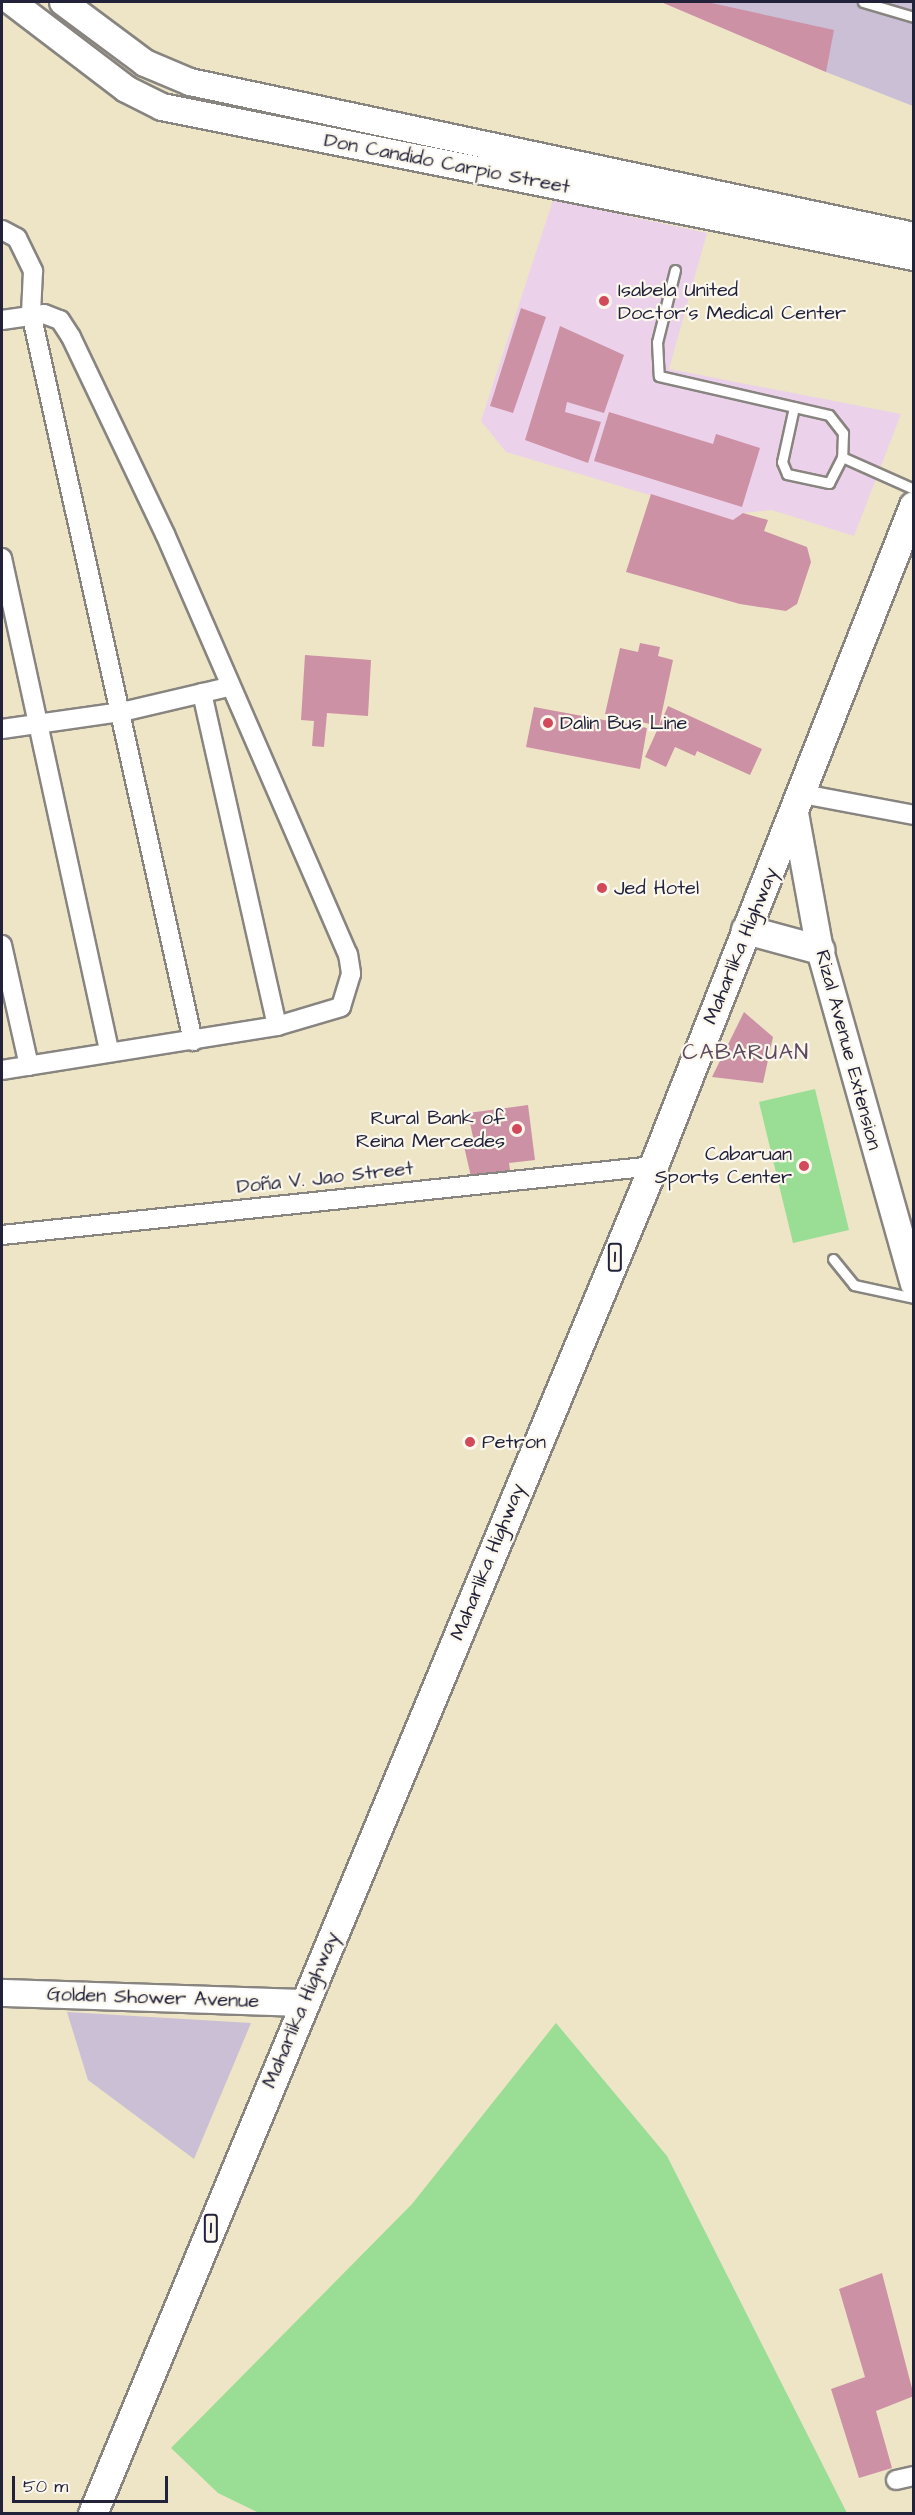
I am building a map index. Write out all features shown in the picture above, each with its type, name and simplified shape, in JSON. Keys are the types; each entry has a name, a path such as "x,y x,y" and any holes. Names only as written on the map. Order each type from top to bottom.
{"main road":[{"name":"Maharlika Highway","path":"93,2514 654,1166 746,930 799,804 914,506"},
{"path":"746,930 820,950"}],"street":[{"name":"Don Candido Carpio Street","path":"12,2 126,89 162,106 914,258"},
{"name":"Don Candido Carpio Street","path":"63,2 145,63 190,82 914,236"},
{"path":"2,230 16,238 29,255 31,313 122,712 193,1041"},
{"path":"2,320 31,313 60,320 71,337 165,534 229,687 348,954 351,974 341,1007 277,1026 193,1041 109,1050 2,1070"},
{"path":"2,558 40,724 109,1050"},
{"path":"2,729 122,712 229,687"},
{"path":"202,693 277,1026"},
{"path":"799,804 914,815"},
{"name":"Rizal Avenue Extension","path":"799,804 820,950 914,1284"},
{"path":"2,945 29,1066"},
{"name":"Doña V. Jao Street","path":"2,1235 654,1166"},
{"name":"Golden Shower Avenue","path":"2,1993 304,2003"}],"lane":[{"path":"862,2 914,17"},
{"path":"675,270 657,342 659,376 794,408 837,421 843,433 842,457 829,483 787,474 783,462 794,408"},
{"path":"842,457 914,489"},
{"path":"833,1259 854,1285 914,1298"}],"shaded area":[{"path":"664,2 913,2 913,106 826,72"},
{"name":"Isabela United Doctor's Medical Center","path":"553,200 707,233 669,369 901,414 854,536 772,510 743,513 733,520 506,452 481,421"},
{"path":"67,2012 251,2023 194,2159 88,2080"}],"green space":[{"name":"Cabaruan Sports Center","path":"815,1089 849,1230 793,1243 759,1102"},
{"path":"556,2023 667,2156 847,2513 261,2514 218,2493 171,2448 412,2204"}],"building":[{"path":"661,2 707,2 834,30 826,72"},
{"path":"521,308 546,317 513,413 490,406"},
{"path":"560,326 624,355 604,413 567,402 565,412 601,422 588,463 525,440"},
{"path":"609,412 713,444 716,434 760,448 742,507 594,461"},
{"path":"651,494 733,520 743,513 768,520 764,531 807,547 811,562 797,604 786,611 740,604 626,572"},
{"path":"640,643 660,647 658,656 673,660 659,726 605,714 620,648 638,652"},
{"path":"305,655 371,660 368,716 327,713 324,747 312,746 314,721 301,720"},
{"path":"668,706 762,749 750,775 697,751 695,756 675,747 666,767 645,757"},
{"path":"534,707 647,728 640,769 526,747"},
{"path":"744,1012 773,1037 763,1083 712,1077"},
{"path":"528,1105 535,1160 509,1163 511,1177 472,1181 463,1142 474,1142 468,1113"},
{"path":"882,2273 914,2396 876,2411 892,2468 859,2478 831,2389 865,2377 839,2289"}],"place":[{"name":"Isabela United Doctor's Medical Center","path":"604,301"},
{"name":"Dalin Bus Line","path":"548,723"},
{"name":"Jed Hotel","path":"602,888"},
{"name":"Rural Bank of Reina Mercedes","path":"517,1129"},
{"name":"Cabaruan Sports Center","path":"804,1166"},
{"name":"Petron","path":"470,1442"}],"district":[{"name":"CABARUAN","path":"746,1053"}]}
